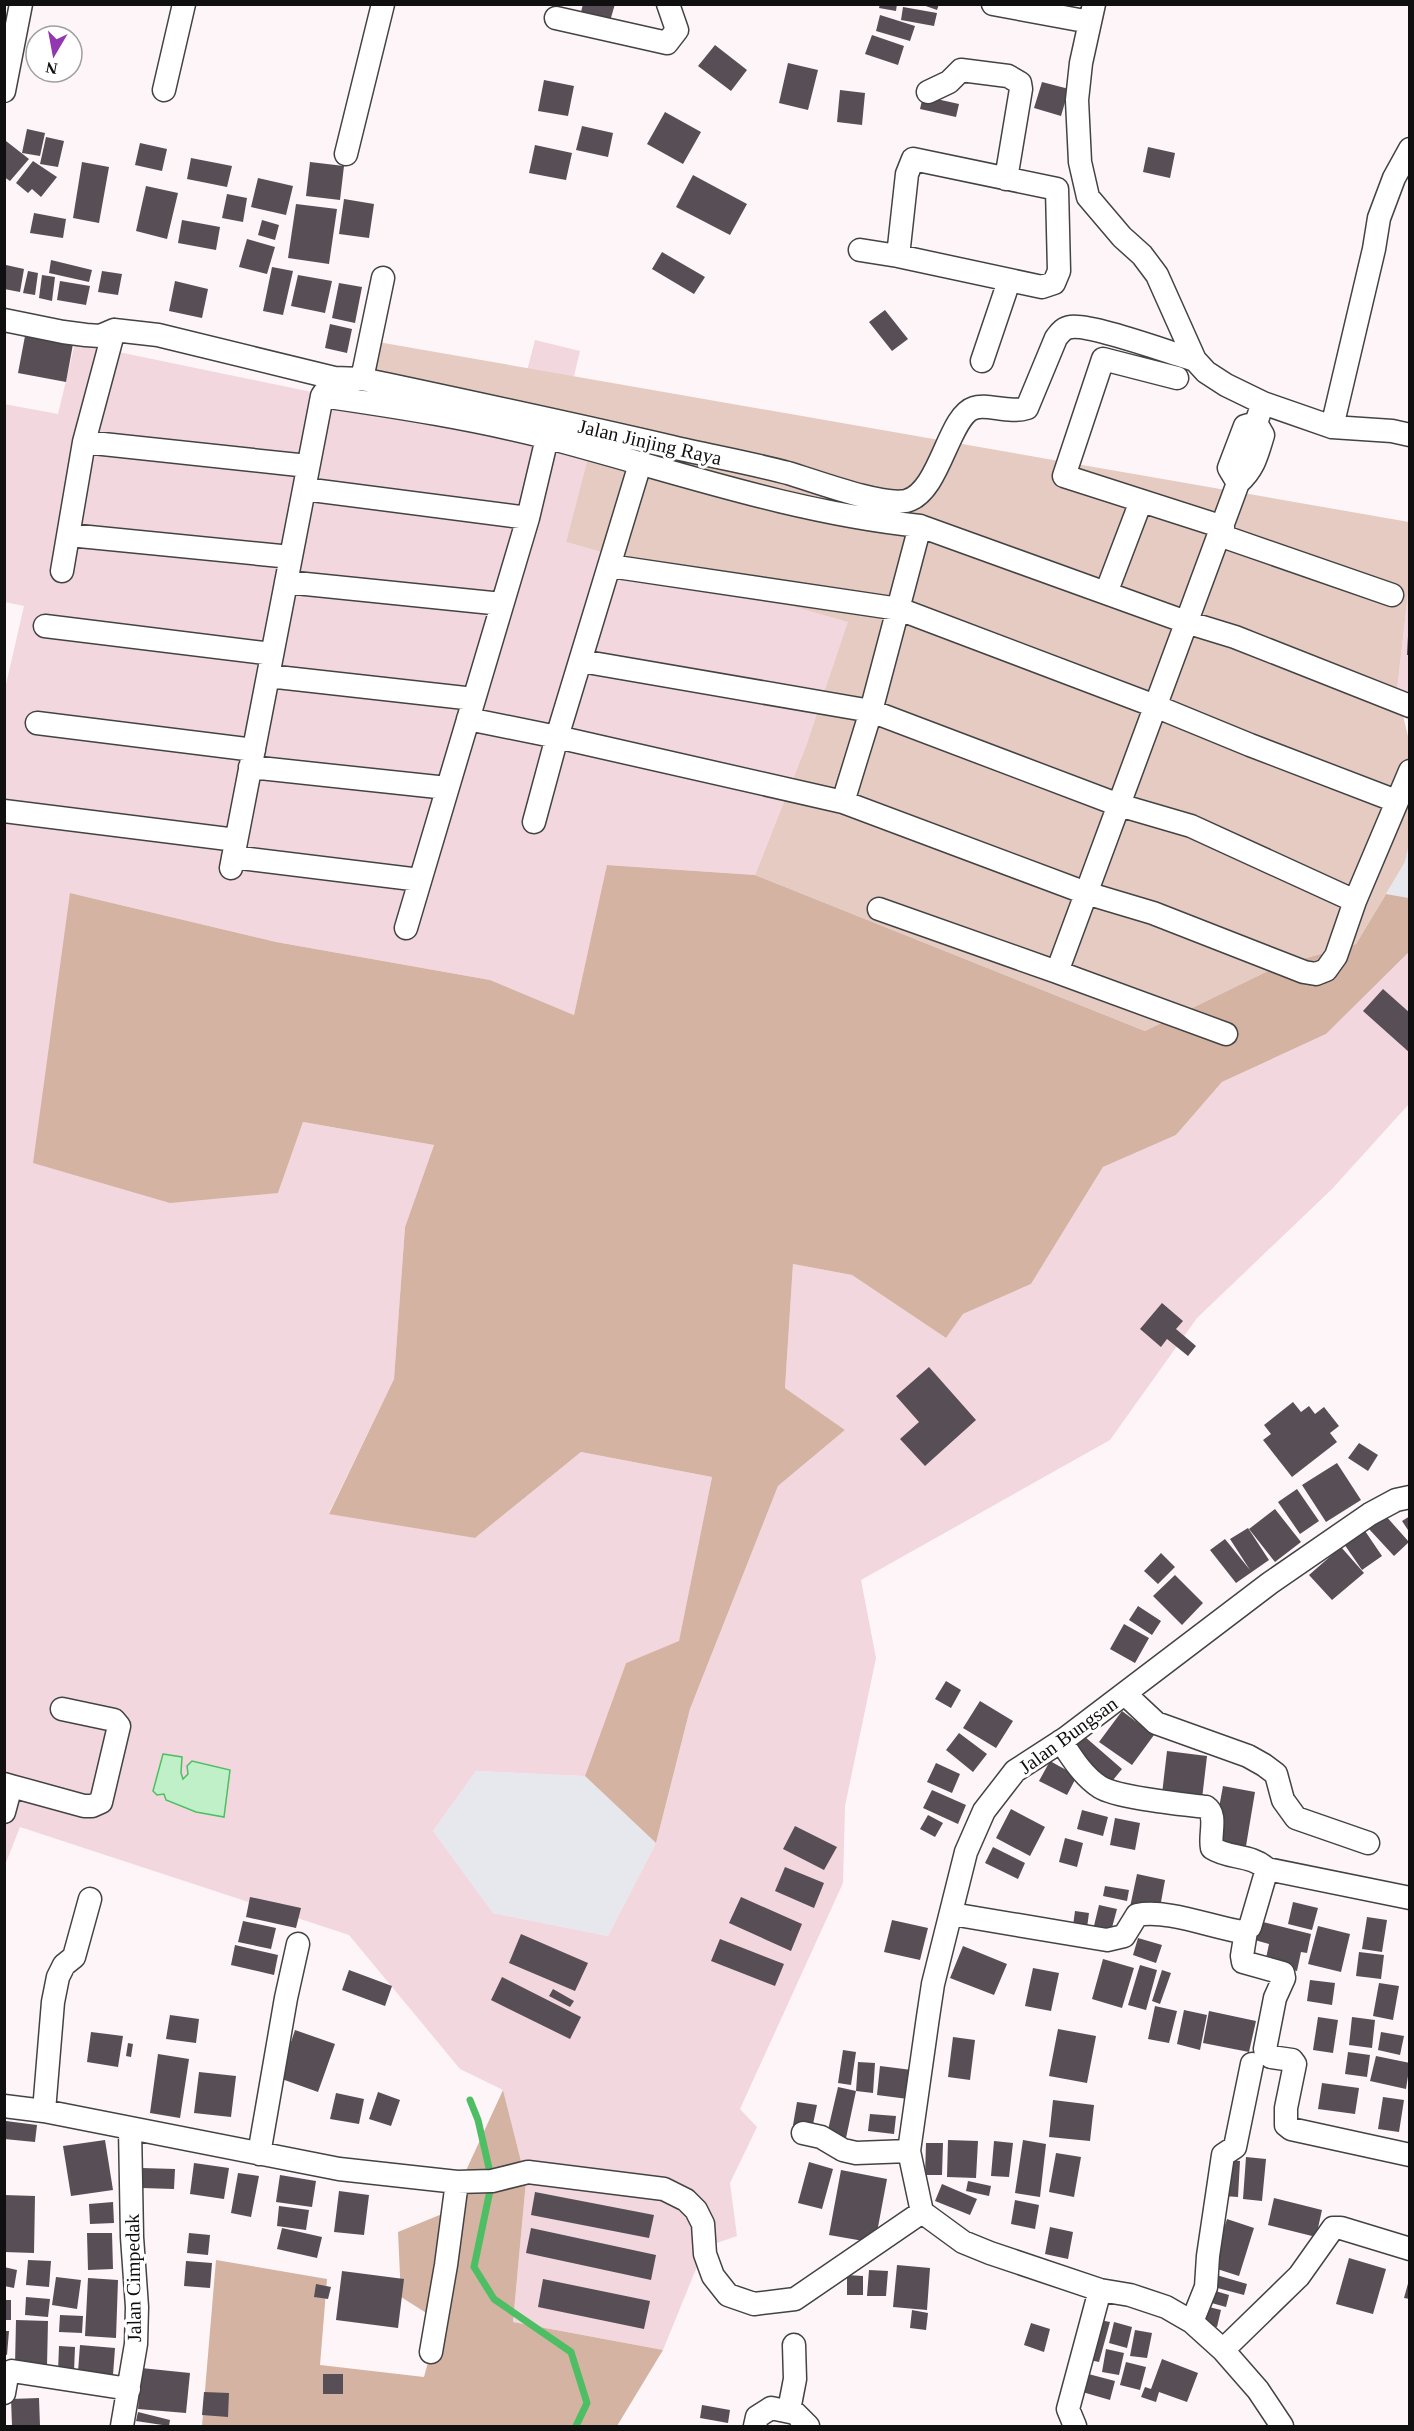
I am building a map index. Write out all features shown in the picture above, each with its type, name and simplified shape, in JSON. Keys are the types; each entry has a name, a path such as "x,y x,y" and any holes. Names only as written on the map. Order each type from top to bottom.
{"street":[{"path":"4,91 21,4"},
{"path":"164,90 184,4"},
{"path":"346,154 383,4"},
{"path":"556,18 667,43 677,30 668,4"},
{"path":"993,4 1092,13 1081,63 1077,100 1080,162 1088,197 1122,237 1142,255 1157,275 1195,360 1206,372 1226,385 1259,413 1332,427 1392,431 1410,435"},
{"path":"928,92 949,82 961,70 1008,76 1020,83 1019,104 1006,179"},
{"path":"1332,427 1374,249 1379,218 1394,178 1410,149"},
{"path":"860,250 898,255 1042,287 1054,282 1059,271 1057,189 913,159 907,174 898,255"},
{"path":"1059,210 1075,207 1088,197"},
{"path":"362,379 383,278"},
{"path":"982,361 1009,281"},
{"name":"Jalan Jinjing Raya","path":"4,320 86,335 100,336 114,330 158,335 328,387 362,379 788,473 845,491 902,502 914,499 932,478 968,412 975,407 1018,411 1027,408 1056,338 1062,330 1071,327 1099,331 1195,360"},
{"path":"62,571 84,442 114,330"},
{"path":"1177,378 1103,359 1064,476 1141,501 1392,595"},
{"path":"233,855 308,466 328,387 395,407 547,438 732,489 882,522 920,526 1186,622 1235,637 1410,706"},
{"path":"1057,972 1238,483 1229,468 1245,426 1259,413"},
{"path":"406,928 528,518 547,438"},
{"path":"84,442 308,466"},
{"path":"534,822 556,736 640,464"},
{"path":"304,489 528,518"},
{"path":"1106,593 1141,501"},
{"path":"843,802 871,711 920,526"},
{"path":"69,535 291,557"},
{"path":"610,566 899,609 1396,801"},
{"path":"286,582 502,604"},
{"path":"45,626 272,654"},
{"path":"581,661 871,711 1119,805 1191,826 1356,902"},
{"path":"268,676 471,709 556,736 843,802 1086,893 1153,914 1304,972 1316,974 1326,970 1336,956 1396,801 1410,771"},
{"path":"37,723 252,759 447,788"},
{"path":"4,811 233,855 420,880"},
{"path":"879,909 1226,1034"},
{"name":"Jalan Bungsan","path":"922,2212 909,2151 933,1984 966,1852 984,1811 1016,1771 1061,1742 1270,1583 1352,1526 1396,1500 1410,1497"},
{"path":"1125,1694 1156,1723 1248,1756 1276,1773 1283,1800 1296,1818 1368,1843"},
{"path":"6,1798 84,1806 92,1806 101,1802 119,1726 114,1720 62,1709"},
{"path":"1061,1742 1077,1766 1101,1787 1118,1793 1210,1810 1213,1815 1210,1838 1212,1848 1219,1852 1259,1862 1267,1869 1410,1898"},
{"path":"1267,1869 1250,1927 1246,1931 1242,1956 1243,1962 1283,1973 1284,1978 1275,1998 1265,2049 1271,2057 1292,2060 1295,2064 1286,2108 1286,2125 1291,2129 1410,2155"},
{"path":"44,2111 53,2002 58,1977 64,1965 74,1957 90,1899"},
{"path":"952,1914 1107,1940 1124,1936 1137,1915 1143,1914 1246,1931"},
{"path":"259,2154 286,1998 298,1944"},
{"path":"1192,2322 1206,2287 1223,2155 1235,2147 1252,2064"},
{"path":"4,2106 44,2111 339,2169 457,2182 502,2180 528,2172 664,2189 687,2200 703,2224 705,2254 713,2276 728,2295 754,2304 795,2299 922,2212 963,2242 1100,2290 1130,2295 1166,2307 1192,2322 1223,2350 1258,2390 1282,2427"},
{"name":"Jalan Cimpedak","path":"122,2427 136,2344 137,2307 132,2237 130,2128"},
{"path":"803,2133 821,2137 843,2150 856,2153 909,2151"},
{"path":"430,2352 446,2265 457,2182"},
{"path":"1223,2350 1299,2276 1333,2228 1341,2228 1410,2249"},
{"path":"1075,2427 1068,2409 1100,2290"},
{"path":"780,2409 795,2379 794,2345"},
{"path":"4,2393 7,2376 12,2371 129,2388"},
{"path":"755,2427 757,2416 780,2409 795,2413 808,2427"}],"shaded area":[{"path":"535,340 580,351 566,410 520,398"},
{"path":"378,342 1409,522 1409,585 1397,690 1410,745 1410,838 1405,862 1356,944 1278,966 1145,1031 755,875 806,746 848,622 566,542 590,451 358,402"},
{"path":"75,343 591,450 566,542 849,622 806,746 755,875 608,865 574,1015 490,980 276,942 70,893 278,1193 303,1122 434,1145 405,1227 394,1379 329,1513 475,1538 581,1452 712,1477 679,1642 626,1663 585,1776 476,1771 433,1831 493,1913 608,1936 656,1843 690,1709 778,1486 845,1430 785,1388 793,1264 852,1275 946,1338 963,1314 1031,1284 1103,1167 1176,1135 1222,1082 1326,1034 1409,952 1409,1104 1332,1189 1197,1318 1110,1440 861,1580 876,1658 845,1806 843,1883 740,2109 757,2127 730,2183 737,2236 705,2247 663,2350 513,2322 526,2181 503,2090 460,2069 349,1935 20,1827 5,1865 4,693 24,606 5,602 4,404 58,414"},
{"path":"1409,585 1409,692 1397,690"},
{"path":"1409,838 1409,898 1386,894 1405,862"},
{"path":"607,865 755,875 1145,1031 1278,966 1356,944 1386,894 1409,898 1409,952 1326,1034 1222,1082 1176,1135 1103,1167 1031,1284 963,1314 946,1338 852,1275 793,1264 785,1388 845,1430 778,1486 690,1709 656,1843 585,1776 626,1663 679,1641 712,1477 581,1452 475,1538 329,1514 394,1379 405,1227 434,1145 303,1122 278,1193 170,1203 33,1163 70,893 276,942 490,980 574,1015"},
{"path":"163,1754 182,1757 183,1779 188,1774 187,1766 192,1761 230,1770 224,1817 196,1812 166,1800 164,1794 157,1795 153,1791"},
{"path":"476,1771 585,1776 656,1843 608,1936 493,1913 433,1831"},
{"path":"503,2090 526,2181 513,2322 663,2350 617,2426 202,2426 216,2260 327,2279 320,2365 424,2377 439,2321 401,2297 398,2232 447,2212"}],"building":[{"path":"583,4 615,4 610,21 581,12"},
{"path":"880,4 897,4 896,11 879,8"},
{"path":"920,4 939,4 937,10"},
{"path":"903,7 937,13 934,26 901,20"},
{"path":"880,15 915,26 910,41 876,31"},
{"path":"872,35 904,46 898,65 865,54"},
{"path":"715,45 747,70 731,91 698,66"},
{"path":"788,63 818,70 808,110 779,103"},
{"path":"544,80 574,86 568,116 538,111"},
{"path":"1042,82 1069,89 1061,116 1034,108"},
{"path":"840,90 865,93 862,125 837,122"},
{"path":"923,96 959,104 956,117 920,109"},
{"path":"665,112 701,132 683,164 647,144"},
{"path":"582,126 613,133 608,157 576,150"},
{"path":"27,129 45,133 40,156 22,153"},
{"path":"46,137 64,141 58,167 40,164"},
{"path":"6,141 29,159 10,181 4,177"},
{"path":"140,143 167,149 162,171 135,165"},
{"path":"535,145 572,153 566,180 529,173"},
{"path":"1148,147 1175,153 1170,178 1143,172"},
{"path":"191,158 232,166 227,187 187,179"},
{"path":"33,161 57,177 41,197 32,189 28,193 16,183"},
{"path":"82,162 109,167 99,223 73,218"},
{"path":"310,162 344,166 340,200 306,196"},
{"path":"693,175 747,204 730,235 676,207"},
{"path":"258,178 293,186 286,215 251,207"},
{"path":"146,186 178,193 167,239 136,231"},
{"path":"227,194 247,198 243,222 222,218"},
{"path":"344,199 374,204 369,238 339,234"},
{"path":"296,204 337,209 329,264 288,258"},
{"path":"34,213 66,219 63,238 30,233"},
{"path":"182,220 220,227 216,250 178,243"},
{"path":"262,220 279,225 275,240 258,235"},
{"path":"247,239 275,247 267,274 239,267"},
{"path":"662,252 705,277 694,294 652,269"},
{"path":"51,260 92,270 89,282 49,273"},
{"path":"6,265 24,269 20,292 4,289"},
{"path":"272,267 293,271 283,315 263,311"},
{"path":"28,271 38,273 35,295 23,293"},
{"path":"102,271 122,274 118,295 98,292"},
{"path":"42,275 55,277 52,301 39,298"},
{"path":"298,275 332,281 325,313 291,306"},
{"path":"60,281 90,286 86,305 57,300"},
{"path":"175,281 208,289 202,318 169,311"},
{"path":"339,283 362,287 355,323 332,318"},
{"path":"885,310 908,339 892,351 869,322"},
{"path":"330,324 352,329 347,353 325,348"},
{"path":"25,336 73,344 66,382 18,373"},
{"path":"1408,636 1410,636 1410,655 1407,655"},
{"path":"1383,989 1410,1013 1410,1053 1363,1011"},
{"path":"1162,1303 1183,1321 1176,1329 1196,1346 1188,1356 1167,1339 1161,1347 1140,1329"},
{"path":"929,1367 976,1420 925,1466 900,1439 919,1422 896,1396"},
{"path":"1293,1402 1301,1412 1309,1406 1315,1414 1324,1407 1339,1426 1330,1433 1337,1442 1292,1477 1263,1440 1271,1434 1264,1425"},
{"path":"1359,1443 1378,1455 1368,1471 1348,1458"},
{"path":"1337,1463 1361,1500 1326,1522 1302,1485"},
{"path":"1297,1489 1319,1521 1300,1534 1278,1502"},
{"path":"1275,1509 1301,1542 1275,1562 1249,1529"},
{"path":"1385,1515 1409,1542 1394,1556 1369,1529"},
{"path":"1410,1516 1410,1533 1402,1521"},
{"path":"1248,1528 1269,1560 1236,1583 1210,1550 1225,1539 1250,1570 1230,1539"},
{"path":"1363,1528 1382,1556 1362,1570 1342,1541"},
{"path":"1341,1547 1364,1573 1332,1600 1309,1575"},
{"path":"1161,1553 1175,1567 1158,1584 1144,1571"},
{"path":"1175,1575 1203,1603 1182,1625 1153,1596"},
{"path":"1138,1606 1161,1621 1152,1635 1129,1620"},
{"path":"1124,1624 1149,1638 1135,1663 1110,1649"},
{"path":"946,1681 961,1690 951,1708 935,1699"},
{"path":"980,1701 1013,1721 996,1748 963,1728"},
{"path":"1122,1711 1154,1735 1132,1765 1099,1742"},
{"path":"959,1733 987,1754 973,1772 946,1750"},
{"path":"1084,1736 1122,1769 1109,1785 1071,1752"},
{"path":"1167,1751 1207,1756 1202,1799 1162,1794"},
{"path":"1050,1761 1077,1776 1067,1795 1039,1781"},
{"path":"936,1763 960,1774 952,1793 927,1782"},
{"path":"1223,1786 1255,1792 1246,1846 1213,1840"},
{"path":"932,1790 966,1805 958,1824 923,1808"},
{"path":"1011,1809 1045,1827 1030,1856 996,1838"},
{"path":"1082,1810 1108,1817 1103,1836 1077,1829"},
{"path":"928,1815 943,1823 935,1837 920,1829"},
{"path":"1115,1818 1140,1823 1135,1850 1110,1845"},
{"path":"795,1826 837,1847 824,1870 783,1849"},
{"path":"1065,1838 1083,1843 1077,1867 1059,1862"},
{"path":"993,1847 1025,1863 1018,1879 985,1863"},
{"path":"785,1867 824,1883 814,1908 775,1891"},
{"path":"1137,1874 1165,1880 1159,1913 1130,1907"},
{"path":"1105,1886 1129,1890 1127,1901 1103,1896"},
{"path":"250,1897 301,1908 296,1928 246,1917"},
{"path":"741,1897 802,1924 791,1951 729,1923"},
{"path":"1293,1902 1318,1908 1312,1930 1288,1924"},
{"path":"1099,1905 1117,1909 1110,1935 1093,1930"},
{"path":"1075,1911 1089,1913 1086,1935 1072,1933"},
{"path":"1367,1917 1387,1920 1382,1952 1362,1949"},
{"path":"892,1920 928,1928 920,1960 884,1952"},
{"path":"1255,1920 1311,1934 1307,1953 1301,1952 1297,1971 1265,1963 1269,1944 1251,1939"},
{"path":"243,1921 276,1928 271,1949 238,1942"},
{"path":"1318,1926 1350,1934 1341,1972 1308,1964"},
{"path":"521,1934 588,1963 575,1991 509,1963"},
{"path":"1138,1938 1162,1945 1156,1963 1133,1955"},
{"path":"720,1939 784,1964 775,1986 711,1961"},
{"path":"235,1945 278,1955 274,1975 231,1965"},
{"path":"963,1946 1007,1964 994,1995 950,1978"},
{"path":"1359,1952 1384,1955 1381,1979 1356,1976"},
{"path":"1103,1959 1134,1968 1122,2008 1092,1999"},
{"path":"1140,1965 1157,1970 1146,2010 1128,2005"},
{"path":"1033,1968 1059,1973 1051,2011 1025,2006"},
{"path":"349,1970 392,1986 385,2006 342,1990"},
{"path":"1162,1970 1171,1973 1160,2004 1152,2001"},
{"path":"502,1977 581,2017 570,2039 491,2000"},
{"path":"1310,1980 1335,1983 1332,2005 1307,2001"},
{"path":"1379,1983 1399,1986 1393,2020 1373,2016"},
{"path":"553,1989 574,2001 570,2007 549,1996"},
{"path":"1155,2006 1177,2011 1169,2043 1148,2039"},
{"path":"1184,2010 1207,2015 1200,2050 1177,2044"},
{"path":"1209,2011 1256,2021 1249,2052 1203,2043"},
{"path":"170,2015 199,2019 196,2043 166,2039"},
{"path":"1318,2017 1338,2020 1333,2053 1313,2050"},
{"path":"1352,2017 1375,2020 1372,2048 1349,2045"},
{"path":"1058,2029 1096,2036 1087,2083 1049,2076"},
{"path":"295,2030 335,2044 318,2092 279,2078"},
{"path":"91,2032 123,2036 118,2067 87,2062"},
{"path":"1381,2032 1404,2036 1400,2055 1378,2050"},
{"path":"953,2037 975,2040 970,2080 948,2077"},
{"path":"128,2043 133,2044 131,2057 126,2056"},
{"path":"843,2050 856,2052 851,2085 838,2083"},
{"path":"1348,2052 1370,2055 1367,2077 1345,2074"},
{"path":"158,2054 189,2059 180,2118 150,2113"},
{"path":"1376,2056 1410,2063 1406,2089 1370,2081"},
{"path":"858,2062 875,2063 873,2093 856,2091"},
{"path":"880,2066 912,2070 908,2099 877,2095"},
{"path":"199,2072 236,2076 231,2117 194,2113"},
{"path":"1322,2083 1359,2088 1355,2114 1318,2109"},
{"path":"838,2087 856,2091 846,2138 827,2134"},
{"path":"378,2092 400,2100 391,2126 369,2119"},
{"path":"336,2093 364,2099 359,2124 330,2119"},
{"path":"1383,2097 1404,2100 1399,2132 1378,2129"},
{"path":"1053,2100 1094,2105 1090,2141 1049,2137"},
{"path":"797,2102 817,2105 812,2129 793,2125"},
{"path":"870,2114 896,2116 894,2134 868,2131"},
{"path":"6,2121 37,2125 35,2142 4,2139"},
{"path":"105,2140 113,2190 71,2196 63,2146"},
{"path":"948,2140 978,2141 976,2178 947,2177"},
{"path":"1023,2140 1046,2144 1040,2197 1015,2193"},
{"path":"994,2141 1013,2143 1009,2177 991,2176"},
{"path":"926,2143 943,2143 942,2175 925,2175"},
{"path":"1056,2153 1081,2157 1074,2197 1049,2192"},
{"path":"1246,2157 1266,2159 1262,2201 1243,2199"},
{"path":"1225,2160 1240,2161 1238,2197 1223,2196"},
{"path":"809,2162 833,2169 822,2209 798,2203"},
{"path":"194,2163 229,2168 224,2199 190,2194"},
{"path":"142,2168 175,2169 174,2189 142,2188"},
{"path":"841,2170 887,2179 875,2243 829,2235"},
{"path":"238,2173 259,2176 251,2217 231,2213"},
{"path":"280,2175 316,2181 312,2207 276,2202"},
{"path":"968,2181 991,2186 989,2196 966,2191"},
{"path":"942,2184 977,2199 970,2215 935,2201"},
{"path":"339,2191 369,2195 364,2235 334,2232"},
{"path":"535,2192 654,2215 649,2238 531,2215"},
{"path":"4,2195 35,2196 34,2253 4,2252"},
{"path":"1274,2198 1322,2210 1316,2237 1268,2225"},
{"path":"1015,2200 1039,2205 1035,2229 1011,2224"},
{"path":"113,2202 114,2223 90,2224 89,2204"},
{"path":"279,2206 309,2210 306,2230 277,2226"},
{"path":"1227,2219 1254,2228 1239,2276 1211,2267"},
{"path":"1050,2227 1073,2232 1068,2259 1045,2254"},
{"path":"282,2228 322,2237 317,2258 277,2249"},
{"path":"531,2228 656,2255 651,2280 526,2253"},
{"path":"87,2233 112,2233 113,2269 88,2270"},
{"path":"189,2233 210,2235 208,2255 187,2253"},
{"path":"1349,2258 1386,2269 1373,2314 1336,2304"},
{"path":"28,2260 51,2261 49,2287 26,2285"},
{"path":"186,2261 212,2263 210,2288 184,2286"},
{"path":"897,2265 930,2268 927,2310 893,2307"},
{"path":"4,2267 17,2270 14,2288 4,2286"},
{"path":"869,2270 888,2271 886,2296 867,2296"},
{"path":"342,2271 404,2279 398,2328 336,2320"},
{"path":"1213,2274 1247,2284 1244,2295 1210,2286"},
{"path":"847,2275 863,2276 863,2295 847,2295"},
{"path":"56,2277 81,2280 77,2309 52,2305"},
{"path":"88,2278 118,2280 116,2338 85,2336"},
{"path":"543,2279 650,2301 644,2329 538,2307"},
{"path":"1410,2280 1410,2299 1404,2298"},
{"path":"316,2284 331,2287 328,2299 314,2297"},
{"path":"1212,2290 1229,2295 1226,2307 1208,2302"},
{"path":"26,2297 50,2299 48,2317 25,2315"},
{"path":"4,2300 11,2300 11,2320 4,2320"},
{"path":"1205,2306 1221,2310 1217,2327 1201,2324"},
{"path":"912,2310 928,2313 926,2330 910,2328"},
{"path":"60,2315 83,2316 82,2333 59,2332"},
{"path":"1095,2319 1110,2322 1099,2362 1085,2359"},
{"path":"16,2320 48,2321 47,2366 15,2365"},
{"path":"1114,2322 1132,2327 1127,2348 1109,2343"},
{"path":"1031,2323 1050,2329 1044,2352 1024,2345"},
{"path":"1135,2330 1152,2333 1147,2358 1130,2356"},
{"path":"4,2331 9,2331 7,2355 4,2354"},
{"path":"80,2345 115,2348 113,2375 78,2372"},
{"path":"59,2346 75,2347 74,2372 58,2372"},
{"path":"1106,2349 1124,2353 1119,2375 1102,2372"},
{"path":"1162,2359 1198,2373 1187,2402 1159,2392 1156,2402 1141,2397 1145,2387 1151,2389"},
{"path":"1126,2362 1146,2367 1140,2390 1120,2385"},
{"path":"141,2368 190,2373 186,2413 138,2409"},
{"path":"1077,2371 1115,2381 1110,2400 1072,2389"},
{"path":"323,2374 343,2374 343,2394 323,2394"},
{"path":"204,2392 229,2393 228,2417 202,2415"},
{"path":"39,2398 40,2426 12,2426 11,2399"},
{"path":"702,2405 730,2410 728,2423 700,2418"},
{"path":"138,2412 170,2420 169,2426 136,2421"}],"waterway":[{"path":"470,2100 478,2120 492,2181 474,2267 494,2299 571,2352 587,2403 576,2426"}]}
